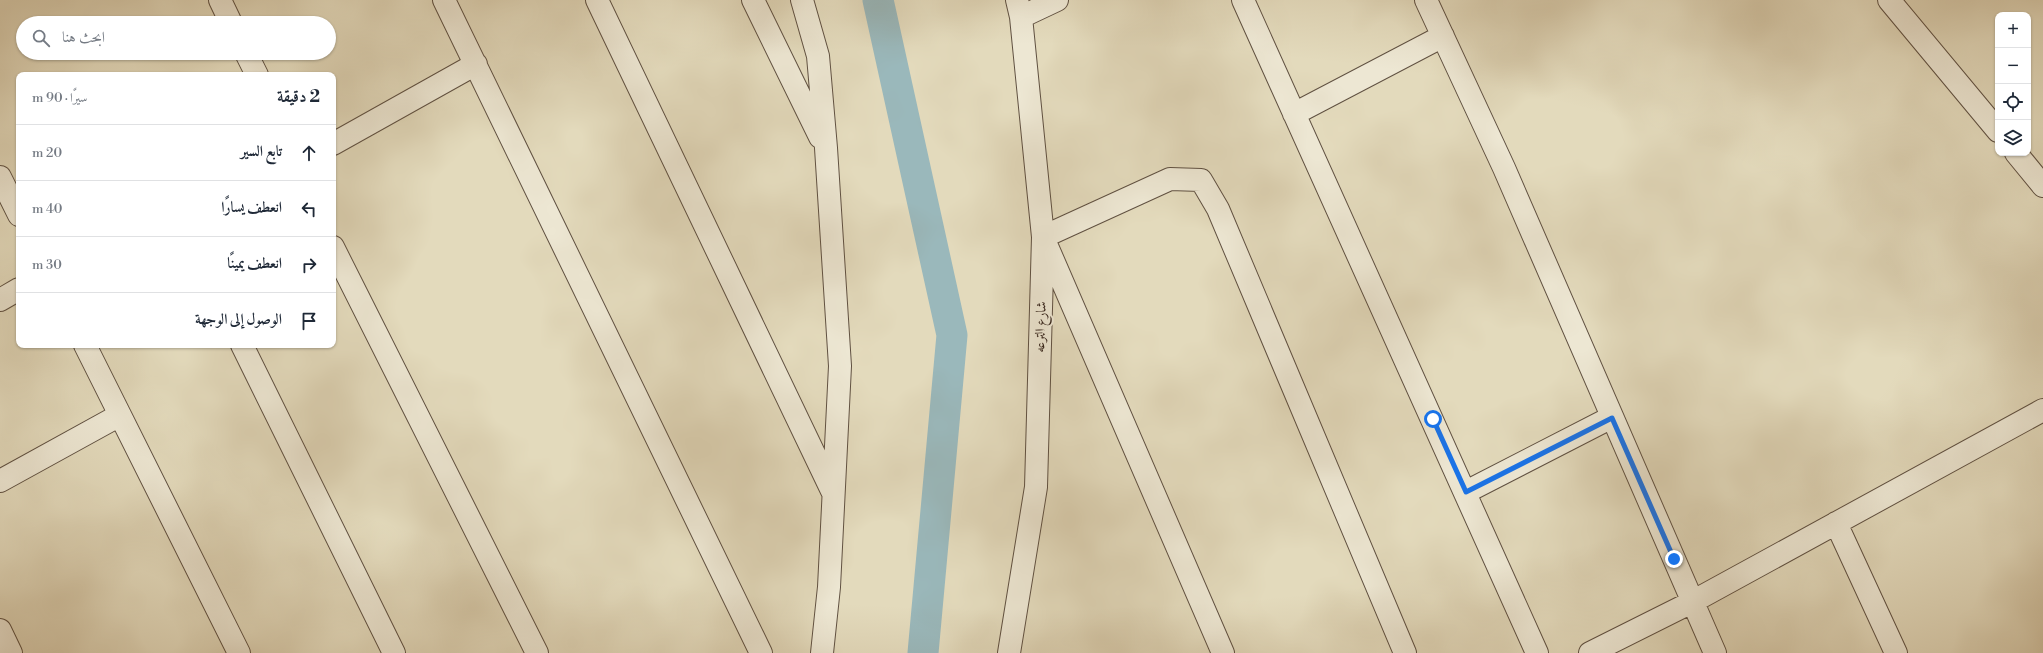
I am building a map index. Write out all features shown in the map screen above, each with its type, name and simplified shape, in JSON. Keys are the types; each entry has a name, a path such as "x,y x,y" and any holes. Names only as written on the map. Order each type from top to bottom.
{"street":[{"path":"220,0 228,16"},
{"path":"444,0 761,653"},
{"path":"596,0 834,494"},
{"path":"752,0 826,148"},
{"path":"802,0 818,56 826,148 840,366 829,587 822,653"},
{"path":"1019,8 1057,0"},
{"path":"1243,0 1466,492 1537,653"},
{"path":"1426,0 1504,168 1715,653"},
{"path":"1889,0 1995,128"},
{"name":"شارع الترعه","path":"1009,653 1036,487 1043,237 1019,8"},
{"path":"1294,114 1443,36"},
{"path":"250,60 256,72"},
{"path":"336,142 476,64"},
{"path":"2018,156 2043,186"},
{"path":"0,177 16,209"},
{"path":"1223,653 1043,237 1170,179 1201,180 1218,209 1405,653"},
{"path":"336,253 537,653"},
{"path":"0,300 16,291"},
{"path":"86,348 240,653"},
{"path":"243,348 394,653"},
{"path":"1590,653 1692,602 2043,410"},
{"path":"0,481 120,416"},
{"path":"1466,492 1612,418"},
{"path":"1836,523 1896,653"},
{"path":"0,630 12,653"}],"waterway":[{"path":"878,0 952,335 923,653"}],"route":[{"path":"1433,419 1466,492 1612,418 1674,559"}]}
